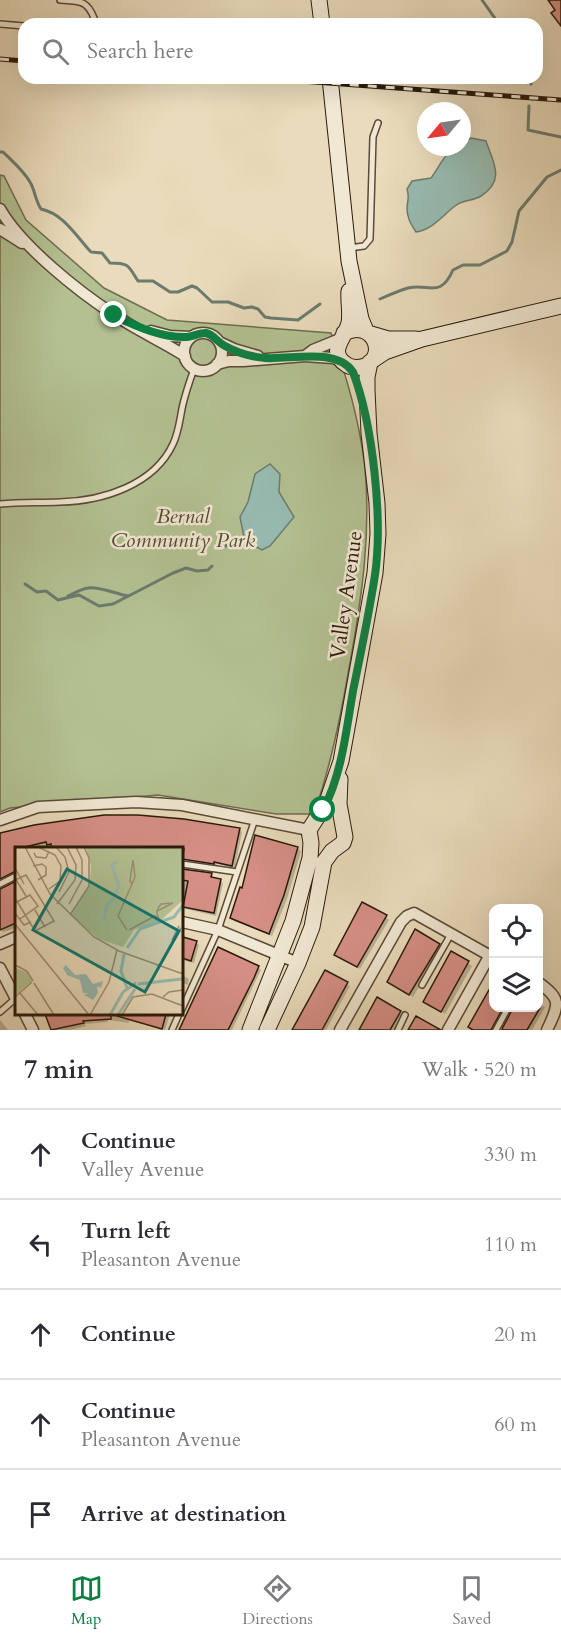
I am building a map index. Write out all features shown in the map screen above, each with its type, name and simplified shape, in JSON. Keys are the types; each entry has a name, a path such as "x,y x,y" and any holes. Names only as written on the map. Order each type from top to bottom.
{"street":[{"path":"320,0 322,18"},
{"path":"331,84 348,254 349,320 338,351 346,364"},
{"path":"0,208 9,222 38,253 85,293 114,315 185,356"},
{"path":"0,229 38,253"},
{"path":"348,254 361,319 376,342 376,351 371,361"},
{"path":"191,337 184,347 185,356 194,369 206,370 229,361 305,356 333,358 360,368 385,352 422,339 561,306"},
{"path":"136,327 170,336 191,337 206,333 234,349 264,358"},
{"path":"305,356 351,330 388,339 422,339"},
{"path":"217,364 221,354 219,342"},
{"name":"Valley Avenue","path":"267,1030 312,927 323,866 332,851 343,843 345,837 339,804 341,761 375,573 378,534 369,433 367,377 371,361"},
{"name":"Valley Avenue","path":"346,364 356,380 369,433"},
{"name":"Valley Avenue","path":"250,1030 293,921 310,858 313,830 327,802 341,761"},
{"path":"0,820 38,807 136,802 182,805 313,830 332,815 343,824"},
{"path":"313,830 316,849 324,852 332,851"},
{"path":"340,1030 406,915 414,913 489,954"},
{"path":"183,922 218,930 298,963"},
{"path":"0,944 15,938"},
{"path":"448,1030 491,958"},
{"path":"0,968 15,996"},
{"path":"543,985 559,996 560,1004 547,1030"},
{"path":"25,1015 33,1030"}],"lane":[{"path":"60,0 83,1 90,8 94,18"},
{"path":"0,24 18,26"},
{"path":"348,254 364,246 370,239 373,137 378,123"},
{"path":"0,504 26,501 61,502 91,498 128,487 153,472 174,442 194,369"},
{"path":"183,1007 218,930 255,819"},
{"path":"183,864 237,872"},
{"path":"0,884 15,876"},
{"path":"422,985 451,934"},
{"path":"183,990 189,992"},
{"path":"0,1012 15,999"},
{"path":"496,1030 506,1012"},
{"path":"172,1030 179,1015"},
{"path":"398,1030 405,1015"}],"green space":[{"name":"Bernal Community Park","path":"0,175 4,176 26,220 104,288 167,320 331,333 351,395 358,427 364,460 367,511 362,587 347,682 330,758 314,814 276,814 158,795 10,808 0,812"}],"water":[{"path":"471,138 486,141 496,170 493,184 481,196 458,204 432,226 416,232 408,215 407,189 412,181 431,178 446,156 471,156"},
{"path":"270,464 280,474 279,492 294,517 270,546 262,550 249,543 244,537 240,517 248,502 255,474"}],"building":[{"path":"548,0 561,0 561,26 551,13 555,10"},
{"path":"104,815 138,815 184,819 240,828 232,866 183,859 183,847 51,847 51,844 47,845 46,842 15,847 15,872 0,879 0,833 34,825"},
{"path":"255,835 298,847 284,895 269,934 230,918 240,887 242,888"},
{"path":"183,869 212,873 211,877 221,879 214,913 183,907 188,881 183,880"},
{"path":"15,882 15,923 0,930 0,889"},
{"path":"362,902 387,915 357,967 334,955"},
{"path":"415,929 440,944 409,995 387,982"},
{"path":"183,937 197,941 191,961 183,958"},
{"path":"218,947 259,966 254,978 228,1030 179,1030"},
{"path":"451,951 469,961 441,1012 423,1002"},
{"path":"325,970 348,982 322,1030 292,1030"},
{"path":"489,990 489,1012 501,1012 491,1030 473,1030 468,1027"},
{"path":"377,997 401,1011 390,1030 359,1030"},
{"path":"511,1012 538,1012 527,1030 502,1029"},
{"path":"45,1015 111,1015 111,1019 83,1021 84,1023 51,1030"},
{"path":"117,1015 166,1015 162,1029"},
{"path":"416,1016 441,1030 408,1030"}],"waterway":[{"path":"482,0 495,18"},
{"path":"529,106 528,130 561,137"},
{"path":"0,152 3,152 27,178 41,209 63,221 91,252 102,253 110,263 127,266 138,281 153,281 170,292 178,292 192,286 212,302 228,302 244,308 252,307 258,309 265,317 271,318 298,320 320,304"},
{"path":"380,299 408,288 439,287 448,279 453,270 463,265 480,265 507,251 512,242 519,211 547,177 561,170"},
{"path":"226,546 244,537"},
{"path":"25,584 37,592 46,591 58,600 79,595 99,606 113,604 186,568 197,571 208,570 212,566"},
{"path":"68,596 83,589 92,588 128,596"}],"railway":[{"path":"0,59 18,60"},
{"path":"342,84 561,100"}],"route":[{"path":"114,315 136,327 170,336 191,337 201,333 210,334 226,346 264,358 305,356 333,358 348,365 353,372 369,433 378,534 375,573 341,761 323,810"}]}
